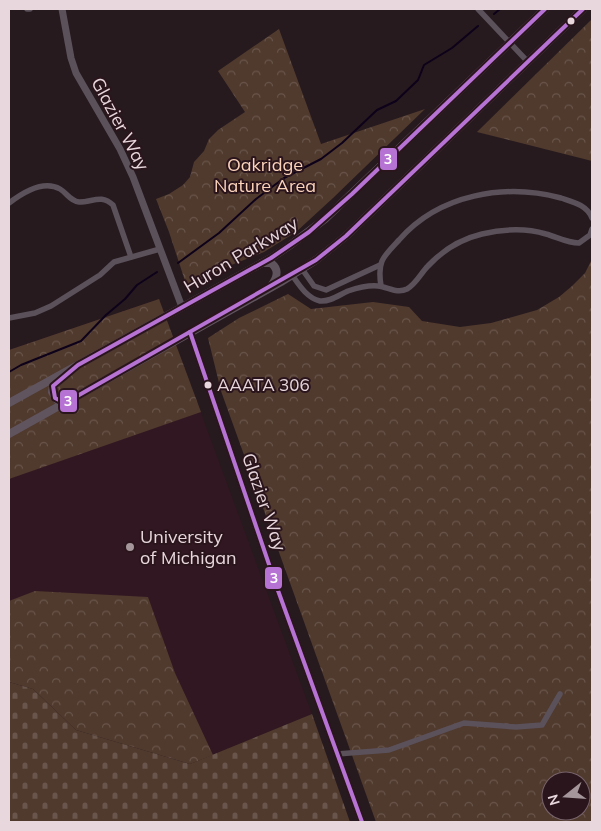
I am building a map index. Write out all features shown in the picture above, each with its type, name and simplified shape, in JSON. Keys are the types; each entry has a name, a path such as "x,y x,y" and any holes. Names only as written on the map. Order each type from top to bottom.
{"main road":[{"name":"Huron Parkway","path":"9,403 289,246 325,219 545,9"},
{"path":"9,434 302,270 346,236 583,9"},
{"path":"261,263 271,263 276,269 277,276 270,288"},
{"path":"65,403 54,398 53,386 78,365"}],"street":[{"name":"Glazier Way","path":"62,9 71,58 76,73 120,149 133,177 182,307"},
{"path":"478,9 528,62"},
{"path":"9,203 34,188 46,186 59,189 68,198 77,202 103,198 113,205 131,257"},
{"path":"381,286 380,265 393,246 418,222 440,208 478,195 513,191 550,195 579,204 586,208 592,218"},
{"path":"292,275 306,293 320,301 332,299 364,286 381,286 395,291 408,288 446,250 480,234 502,230 528,230 545,233 571,243 579,243 590,235 592,229"},
{"path":"9,318 35,313 51,306 100,275 114,262 160,249"},
{"path":"302,270 314,286 326,290 380,265"},
{"name":"Glazier Way","path":"190,332 276,585 362,822"},
{"path":"337,754 389,750 464,723 516,727 542,724 560,694"}],"shaded area":[{"name":"University of Michigan","path":"159,299 312,714 190,764 33,689 9,682 9,350"}],"green space":[{"path":"592,19 592,161 477,132"},
{"name":"Oakridge Nature Area","path":"279,29 321,144 425,109 296,232 264,252 221,269 187,287 156,199 169,194 183,185 190,177 194,162 204,151 209,139 218,130 245,112 218,71"},
{"path":"592,259 592,822 376,822 221,391 208,338 239,318 288,294 311,309 373,302 409,307 422,321 460,327 491,323 537,310 559,297 585,273"},
{"path":"159,299 201,412 9,479 9,350"},
{"path":"35,591 148,597 175,673 213,755 190,764 76,730 33,689 9,682 9,601"},
{"path":"9,682 33,689 76,730 190,764 312,714 350,822 9,822"}],"waterway":[{"path":"494,14 500,9"},
{"path":"178,263 219,233 256,199 284,178 321,159 342,143 377,110 396,101 418,80 424,65 452,48 478,26"},
{"path":"9,372 21,365 81,341 137,285 157,272"}],"transit line":[{"name":"3","path":"545,9 352,194 309,232 271,258 78,365 53,386 55,398 65,403 316,260 346,236 583,9"},
{"name":"3","path":"190,332 276,585 362,822"}],"place":[{"name":"AAATA 306","path":"208,385"},
{"name":"University of Michigan","path":"130,547"}]}
